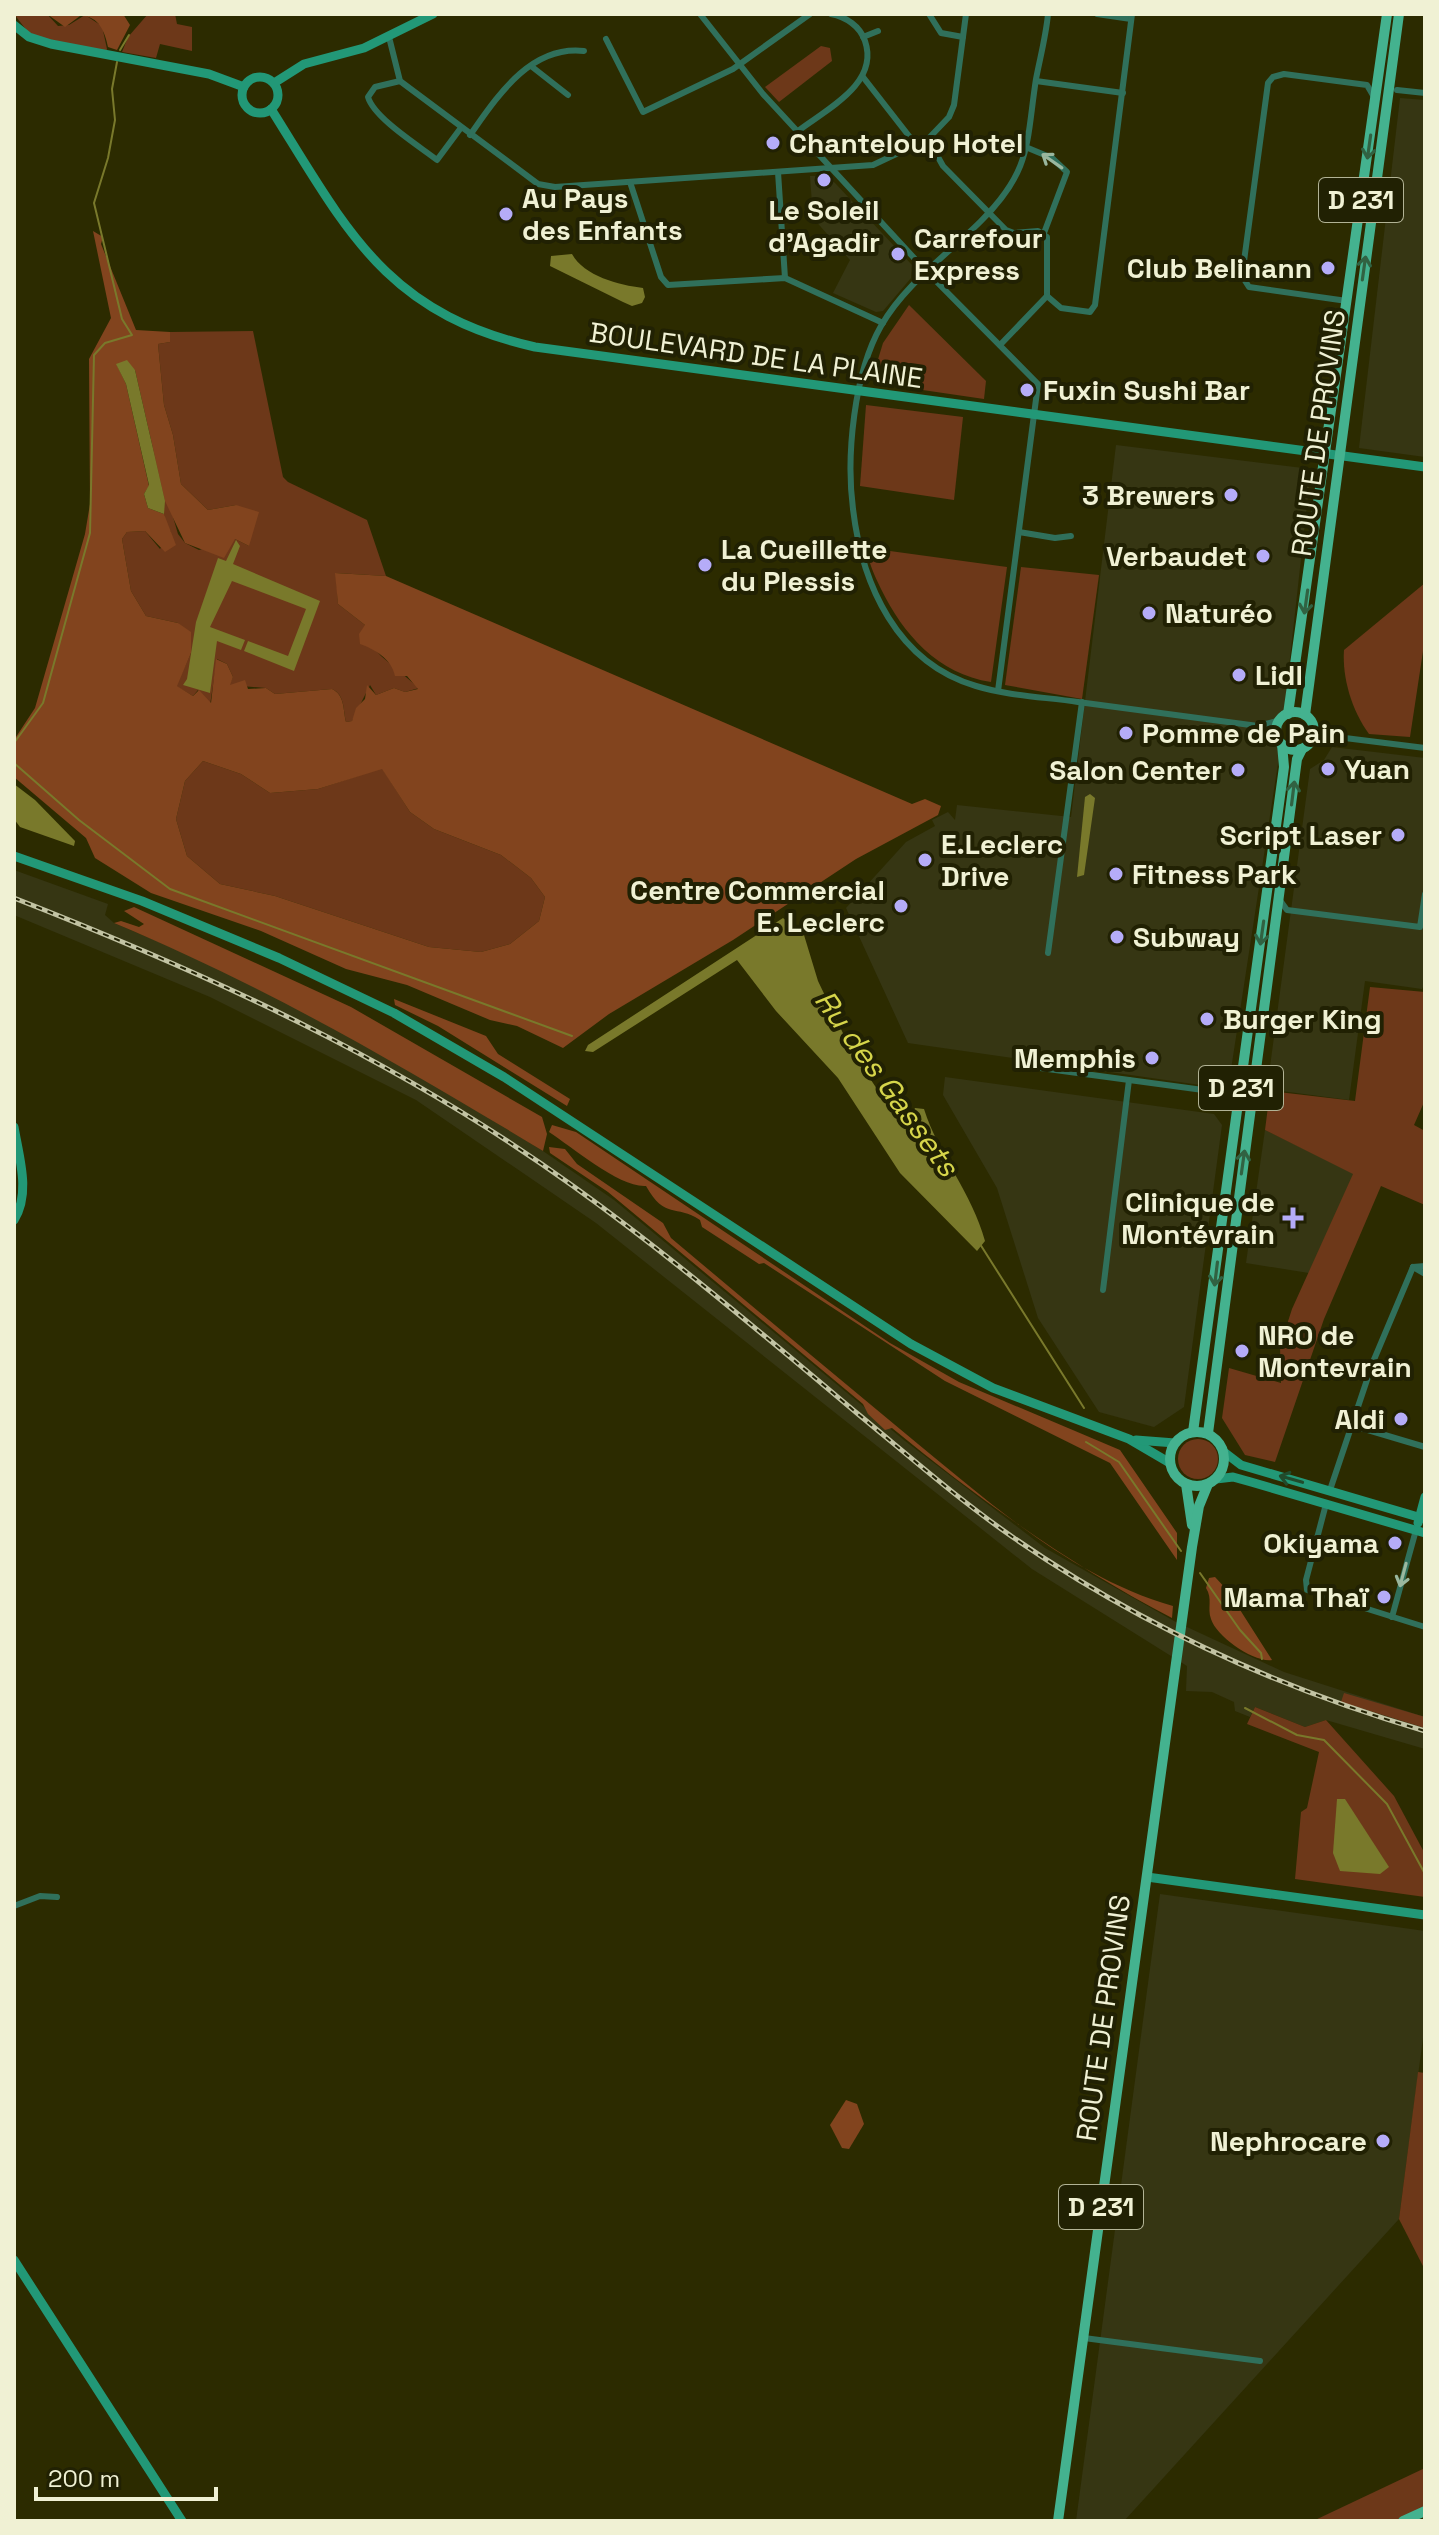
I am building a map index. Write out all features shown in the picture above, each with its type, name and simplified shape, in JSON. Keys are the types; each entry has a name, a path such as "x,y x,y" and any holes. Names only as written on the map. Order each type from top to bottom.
{"main road":[{"path":"274,83 304,64 364,48 433,14"},
{"name":"ROUTE DE PROVINS","path":"1285,717 1332,455 1387,101 1384,76 1387,14"},
{"name":"ROUTE DE PROVINS","path":"1309,719 1325,556 1335,386 1375,99 1384,76 1399,14"},
{"path":"14,23 29,37 209,74 244,87"},
{"path":"260,77 274,83 278,94 271,109 252,110 243,100 244,87 260,77"},
{"name":"BOULEVARD DE LA PLAINE","path":"271,109 345,228 367,255 415,297 461,324 535,347 1425,467"},
{"path":"1285,717 1309,719 1311,742 1302,749 1282,744 1277,734 1285,717"},
{"name":"D 231","path":"1193,1432 1284,767 1282,744"},
{"name":"D 231","path":"1208,1433 1297,759 1302,749"},
{"path":"17,855 142,901 279,958 394,1013 504,1077 911,1344 1033,1406 1129,1439 1170,1463 1175,1443"},
{"path":"14,1127 23,1188 22,1206 14,1220"},
{"path":"1129,1439 1175,1443 1193,1432 1208,1433 1224,1452 1241,1465 1330,1490 1421,1524"},
{"name":"D 231","path":"1192,1547 1199,1506 1224,1467 1224,1452"},
{"name":"D 231","path":"1170,1463 1175,1475 1186,1484 1191,1505 1192,1547"},
{"path":"1186,1484 1233,1477 1325,1507 1421,1524"},
{"path":"1421,1524 1425,1497"},
{"name":"ROUTE DE PROVINS","path":"1058,2521 1192,1547"},
{"path":"1147,1877 1425,1915"},
{"path":"14,2260 182,2521"},
{"path":"1403,2521 1425,2513"},
{"path":"1413,2521 1425,2513"}],"street":[{"path":"606,39 643,112 739,65 810,14"},
{"path":"798,131 863,77 867,55 863,37 853,24 831,14"},
{"path":"929,14 941,33 963,37"},
{"path":"389,37 400,81 460,129 546,187 873,165 928,139 949,117 954,105 966,14"},
{"path":"1048,14 1028,148 1013,180 988,213 927,272 883,323 866,358 851,457 851,500 863,560 879,603 899,636 920,656 952,677 998,691 1258,726 1277,734"},
{"path":"1047,296 1061,308 1090,312 1095,305 1132,17 1097,14"},
{"path":"703,15 739,65 798,131 927,272 1038,384 998,691"},
{"path":"863,37 878,31"},
{"path":"470,135 510,79 567,49 584,51"},
{"path":"531,66 568,95"},
{"path":"1347,301 1253,288 1246,284 1242,276 1270,79 1284,74 1367,85 1384,76 1397,90 1425,93"},
{"path":"863,77 916,145"},
{"path":"400,81 375,87 368,97 371,107 406,137 437,160 460,129"},
{"path":"1036,81 1123,93"},
{"path":"1367,85 1375,99"},
{"path":"1387,101 1397,90"},
{"path":"928,139 943,166 988,213 1014,233 1044,233"},
{"path":"1000,345 1047,296 1044,233 1067,172 1052,158 1028,148"},
{"path":"778,172 785,278"},
{"path":"630,182 666,284 785,278 883,323"},
{"path":"1019,532 1055,538 1071,536"},
{"path":"1048,953 1082,702"},
{"path":"1258,726 1285,717"},
{"path":"1309,719 1329,736"},
{"path":"1311,742 1329,736 1425,748"},
{"path":"1278,898 1287,910 1420,927 1425,894"},
{"path":"1275,923 1287,910"},
{"path":"1033,1067 1252,1098"},
{"path":"1103,1290 1129,1080"},
{"path":"1413,1267 1425,1266"},
{"path":"1413,1267 1425,1274"},
{"path":"1330,1490 1351,1425 1413,1267"},
{"path":"1351,1425 1425,1447"},
{"path":"1325,1507 1306,1580 1307,1590 1425,1627"},
{"path":"1392,1617 1421,1524"},
{"path":"14,1906 40,1896 57,1897"},
{"path":"1084,2338 1260,2361"}],"shaded area":[{"path":"14,14 47,14 58,26 69,25 85,15 102,26 106,52 31,36"},
{"path":"47,14 123,14 130,25 117,50 108,47 103,30 92,18 80,16 65,27"},
{"path":"148,14 175,14 177,24 192,27 192,51 160,44 156,58 122,52 128,37"},
{"path":"821,46 830,48 832,61 779,102 765,87"},
{"path":"1400,98 1425,100 1425,457 1359,448"},
{"path":"810,176 825,176 835,183 912,265 911,278 883,311 876,312 833,293 850,260 813,218"},
{"path":"93,231 103,237 101,244 136,330 170,332 170,342 158,344 164,405 173,435 181,484 208,510 236,505 259,512 249,546 235,539 224,558 185,543 165,501 135,370 117,365 126,384 149,486 144,494 148,508 164,514 176,545 165,552 145,531 127,532 122,539 131,591 146,616 178,623 191,632 191,653 177,686 193,696 199,690 211,703 216,659 227,664 233,677 230,685 245,680 248,689 266,688 275,694 332,689 341,699 346,722 352,721 356,708 365,699 367,685 376,695 394,688 405,692 418,689 407,676 395,676 382,656 360,644 359,634 365,625 338,604 335,573 386,576 912,804 925,799 941,806 938,815 856,859 733,940 609,1014 563,1048 517,1026 490,1020 407,985 346,969 261,931 151,893 95,858 86,838 14,777 14,740 35,708 85,534 90,504 89,359 111,318","holes":["203,761 241,774 270,793 318,789 382,769 410,812 434,829 501,855 531,878 545,897 539,921 510,944 481,952 429,947 275,896 220,884 187,856 176,819 185,781"]},
{"path":"572,254 593,274 623,285 643,288 645,297 642,303 632,306 550,266 551,256"},
{"path":"909,305 986,381 984,399 875,383 872,379 883,343"},
{"path":"253,331 283,477 367,520 386,576 336,573 338,604 365,625 372,646 381,656 419,688 405,692 394,688 376,695 370,685 352,721 346,722 341,699 332,689 275,694 266,688 229,685 233,677 227,664 217,659 210,705 198,690 193,696 176,686 191,653 178,623 146,616 131,591 122,539 127,532 145,531 160,549 171,532 167,527 127,360 178,534 185,543 199,550 235,539 249,546 236,505 208,510 181,484 173,435 164,405 158,344 170,342 170,332"},
{"path":"127,360 135,370 165,501 164,514 148,508 144,494 149,485 126,384 116,364"},
{"path":"866,405 963,417 954,500 860,486"},
{"path":"1116,445 1311,469 1279,757 1228,1089 908,1043 846,908 906,842 935,826 932,820 948,812 955,820 957,805 1071,817"},
{"path":"236,540 240,546 233,564 320,601 294,671 244,651 248,641 288,656 306,609 232,581 210,627 245,640 241,650 217,641 210,693 183,685 187,679 196,622 218,558 226,561"},
{"path":"868,548 1007,567 991,682 972,678 939,661 911,636 881,589 870,563"},
{"path":"1021,567 1099,575 1082,699 1005,685"},
{"path":"1425,583 1425,638 1410,737 1369,734 1349,694 1344,650"},
{"path":"1332,747 1425,758 1425,983 1422,989 1365,981 1349,1100 1267,1089 1310,769 1324,760"},
{"path":"203,761 241,774 270,793 318,789 382,768 410,812 434,829 501,855 531,878 545,897 539,921 510,944 481,952 429,947 275,896 220,884 187,856 176,819 185,781"},
{"path":"14,784 35,800 75,841 74,846 20,827 14,819"},
{"path":"1090,794 1095,798 1084,875 1077,877 1085,797"},
{"path":"14,870 108,904 105,915 114,923 216,966 296,1006 392,1059 543,1151 614,1200 905,1441 1045,1548 1174,1621 1284,1672 1425,1717 1425,1749 1326,1720 1305,1727 1255,1707 1250,1717 1235,1711 1234,1702 1212,1692 1186,1691 1187,1666 1032,1569 596,1223 416,1100 210,997 14,915"},
{"path":"134,907 351,1007 542,1117 547,1134 543,1151 333,1029 226,974 114,923 121,921 139,927 144,924 124,911"},
{"path":"783,918 804,935 818,981 851,1050 879,1092 908,1123 915,1108 924,1109 979,1223 985,1241 977,1251 900,1173 838,1078 776,1011 737,960 593,1052 585,1051 588,1045"},
{"path":"1370,987 1425,992 1425,1100 1414,1125 1425,1131 1425,1205 1381,1186 1324,1319 1275,1462 1245,1455 1222,1418 1229,1368 1281,1383 1280,1346 1292,1309 1353,1174 1265,1130 1270,1091 1355,1101"},
{"path":"394,999 486,1036 498,1054 570,1099 567,1106 438,1026 395,1005"},
{"path":"945,1077 1214,1114 1222,1125 1184,1407 1154,1427 1099,1412 1038,1318 997,1188 943,1095"},
{"path":"552,1125 576,1132 890,1343 959,1382 1120,1450 1177,1533 1177,1560 1110,1463 945,1381 764,1263 759,1264 702,1227 700,1220 692,1215 665,1207 646,1186 623,1181 596,1165 549,1132"},
{"name":"Clinique de Montévrain","path":"1265,1130 1354,1173 1309,1273 1246,1263"},
{"path":"549,1147 565,1149 577,1164 663,1223 671,1238 947,1468 1024,1528 892,1428 885,1430 868,1414 863,1404 608,1192 550,1153"},
{"path":"1198,1439 1212,1445 1218,1459 1212,1473 1198,1479 1184,1473 1178,1459 1184,1445"},
{"path":"1079,1565 1137,1594 1173,1606 1172,1618 1134,1598"},
{"path":"1215,1577 1228,1591 1272,1660 1246,1653 1214,1626 1206,1588 1209,1578"},
{"path":"1344,1693 1425,1717 1425,1728 1341,1702"},
{"path":"1255,1707 1305,1727 1326,1720 1394,1796 1425,1854 1425,1897 1295,1879 1301,1812 1307,1808 1319,1752 1247,1724"},
{"path":"1337,1799 1345,1799 1389,1867 1380,1874 1340,1871 1333,1853"},
{"path":"1160,1894 1425,1931 1425,2023 1399,2219 1124,2521 1076,2521"},
{"path":"1418,2072 1425,2073 1425,2270 1399,2219"},
{"path":"846,2100 857,2104 864,2124 849,2149 842,2148 830,2125"},
{"path":"1425,2468 1425,2507 1395,2521 1313,2521"}],"waterway":[{"path":"120,50 129,35"},
{"path":"14,743 43,703 90,533 94,355 105,343 132,335 122,319 94,203 108,158 115,120 112,89 117,62"},
{"name":"Ru des Gassets","path":"14,763 79,820 170,889 572,1036"},
{"name":"Ru des Gassets","path":"980,1244 1084,1408"},
{"name":"Ru des Gassets","path":"1086,1442 1119,1462 1181,1551"},
{"name":"Ru des Gassets","path":"1200,1573 1240,1630 1261,1653 1262,1659"},
{"name":"Ru des Gassets","path":"1245,1708 1297,1735 1324,1740 1387,1804 1425,1874"}],"railway":[{"path":"14,898 160,958 303,1024 508,1141 610,1213 682,1269 934,1478 1014,1538 1111,1599 1264,1674 1316,1695 1425,1731"}],"place":[{"name":"Chanteloup Hotel","path":"773,143"},
{"name":"Le Soleil d'Agadir","path":"824,180"},
{"name":"Au Pays des Enfants","path":"506,214"},
{"name":"Carrefour Express","path":"898,254"},
{"name":"Club Belinann","path":"1328,268"},
{"name":"Fuxin Sushi Bar","path":"1027,390"},
{"name":"3 Brewers","path":"1231,495"},
{"name":"Verbaudet","path":"1263,556"},
{"name":"La Cueillette du Plessis","path":"705,565"},
{"name":"Naturéo","path":"1149,613"},
{"name":"Lidl","path":"1239,675"},
{"name":"Pomme de Pain","path":"1126,733"},
{"name":"Yuan","path":"1328,769"},
{"name":"Salon Center","path":"1238,770"},
{"name":"Script Laser","path":"1398,835"},
{"name":"E.Leclerc Drive","path":"925,860"},
{"name":"Fitness Park","path":"1116,874"},
{"name":"Centre Commercial E. Leclerc","path":"901,906"},
{"name":"Subway","path":"1117,937"},
{"name":"Burger King","path":"1207,1019"},
{"name":"Memphis","path":"1152,1058"},
{"name":"Clinique de Montévrain","path":"1293,1218"},
{"name":"NRO de Montevrain","path":"1242,1351"},
{"name":"Aldi","path":"1401,1419"},
{"name":"Okiyama","path":"1395,1543"},
{"name":"Mama Thaï","path":"1384,1597"},
{"name":"Nephrocare","path":"1383,2141"}]}
